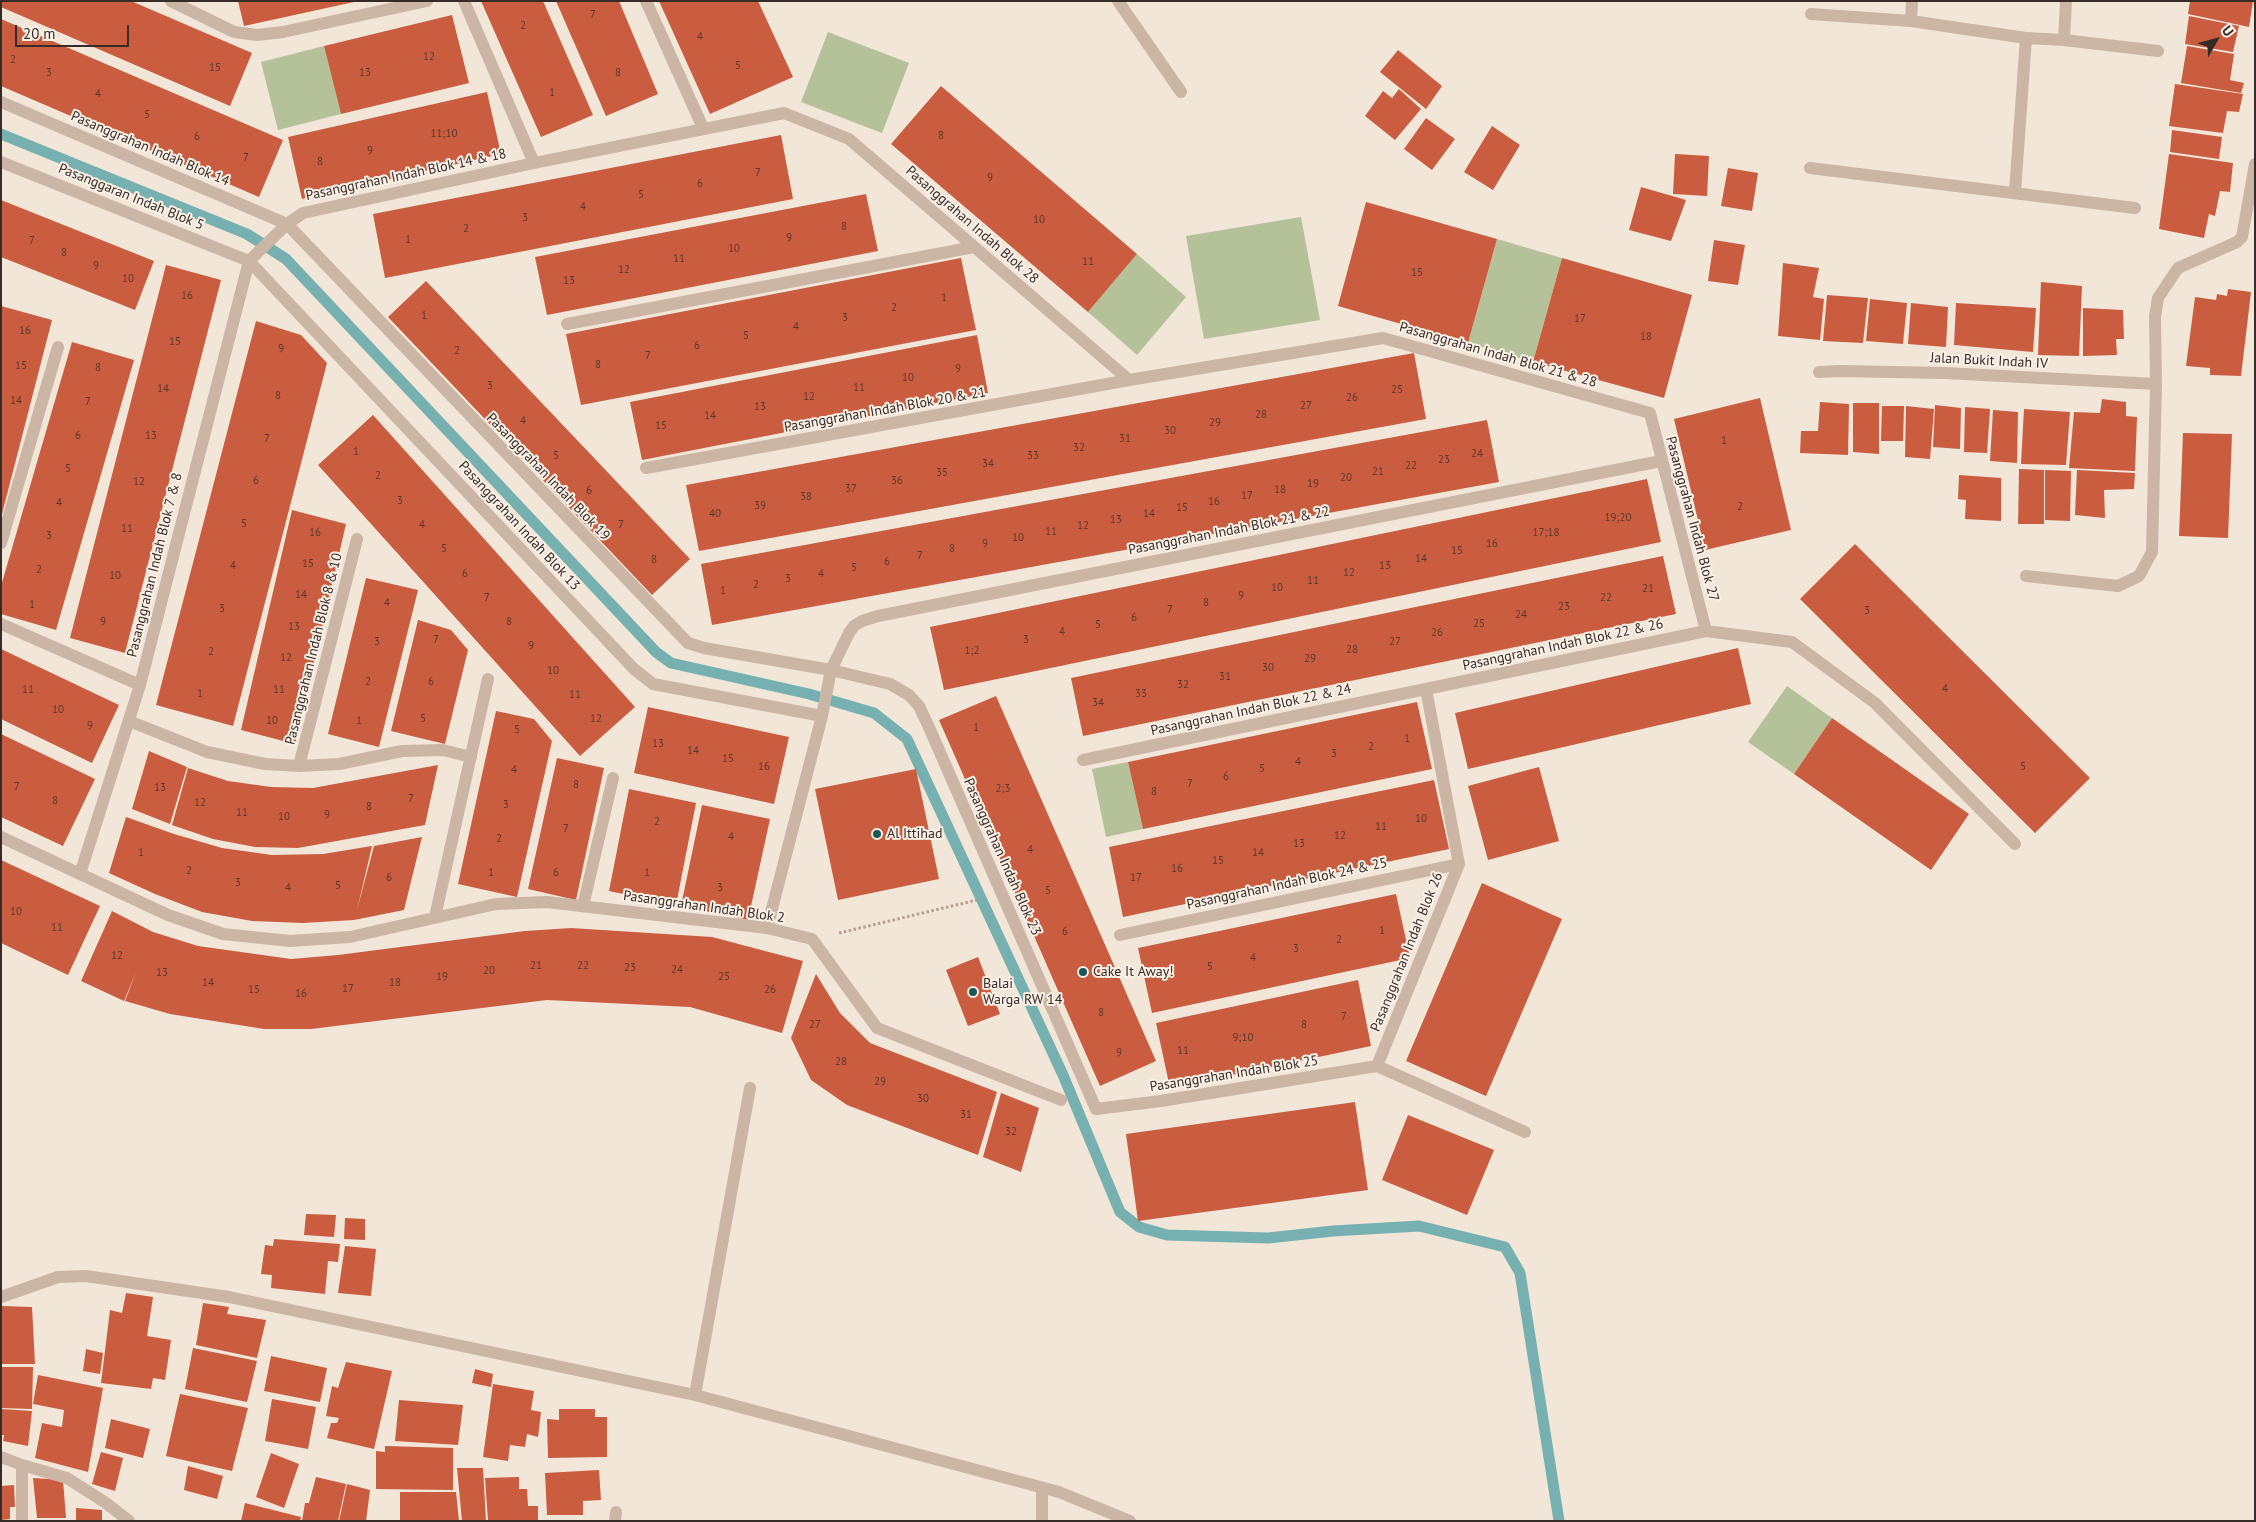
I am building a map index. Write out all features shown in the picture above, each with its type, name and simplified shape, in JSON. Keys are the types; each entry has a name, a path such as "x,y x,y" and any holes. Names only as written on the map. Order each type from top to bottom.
{"street":[{"path":"171,1 234,32 257,35 283,32 427,1"},
{"path":"464,1 534,163"},
{"path":"646,1 703,128"},
{"path":"1118,1 1181,92"},
{"path":"1911,21 1912,1"},
{"path":"2064,40 2066,1"},
{"path":"1811,14 1911,21 2026,38 2064,40 2158,52"},
{"path":"2015,192 2026,38"},
{"name":"Pasanggrahan Indah Blok 14","path":"1,102 287,224"},
{"name":"Pasanggrahan Indah Blok 14 & 18","path":"249,261 287,224 303,213 703,128 784,114"},
{"name":"Pasanggrahan Indah Blok 28","path":"784,114 849,139 1130,380"},
{"name":"Pasanggaran Indah Blok 5","path":"1,162 249,261"},
{"path":"2026,576 2118,586 2139,576 2152,552 2156,384 2155,317 2158,298 2178,268 2240,239 2244,230 2255,164"},
{"path":"1810,168 2134,208"},
{"name":"Pasanggrahan Indah Blok 19","path":"287,224 688,643 831,670"},
{"path":"566,324 974,246"},
{"name":"Pasanggrahan Indah Blok 7 & 8","path":"80,874 140,685 249,261"},
{"name":"Pasanggrahan Indah Blok 13","path":"249,261 643,677 654,684 822,716"},
{"name":"Pasanggrahan Indah Blok 21 & 28","path":"1130,380 1383,338 1650,414"},
{"path":"1,543 58,347"},
{"name":"Jalan Bukit Indah IV","path":"1820,372 1840,370 2156,384"},
{"name":"Pasanggrahan Indah Blok 20 & 21","path":"646,468 1130,380"},
{"name":"Pasanggrahan Indah Blok 27","path":"1650,414 1706,631"},
{"name":"Pasanggrahan Indah Blok 21 & 22","path":"767,928 822,716 831,670 854,626 862,621 878,616 1661,460"},
{"name":"Pasanggrahan Indah Blok 8 & 10","path":"299,766 357,539"},
{"path":"1,624 140,685"},
{"name":"Pasanggrahan Indah Blok 22 & 26","path":"1426,689 1706,631 1792,642 1875,703 2014,844"},
{"name":"Pasanggrahan Indah Blok 23","path":"831,670 890,684 909,696 919,706 1096,1109"},
{"path":"435,917 488,678"},
{"name":"Pasanggrahan Indah Blok 22 & 24","path":"1083,760 1426,689"},
{"name":"Pasanggrahan Indah Blok 26","path":"1377,1066 1459,864 1426,689"},
{"path":"129,720 206,752 265,764 299,766 339,764 402,751 443,750 471,758"},
{"path":"583,906 613,778"},
{"name":"Pasanggrahan Indah Blok 2","path":"1,837 168,915 223,934 290,941 350,937 496,904 547,902 767,928 812,939"},
{"name":"Pasanggrahan Indah Blok 24 & 25","path":"1120,935 1459,864"},
{"path":"812,939 877,1028 1060,1100"},
{"path":"1377,1066 1525,1132"},
{"name":"Pasanggrahan Indah Blok 25","path":"1096,1109 1161,1101 1377,1066"},
{"path":"694,1395 750,1088"},
{"path":"1,1297 58,1277 86,1276 229,1297 694,1395 1059,1492 1130,1521"},
{"path":"1,1457 67,1478 92,1493 129,1521"},
{"path":"22,1465 22,1521"},
{"path":"1042,1489 1042,1521"}],"path":[{"path":"812,939 962,904"}],"green space":[{"path":"828,32 909,63 882,133 801,102"},
{"path":"324,46 341,114 278,130 261,62"},
{"path":"1301,217 1320,320 1204,339 1186,236"},
{"path":"1497,239 1562,258 1533,362 1468,343"},
{"path":"1137,254 1186,297 1137,355 1088,312"},
{"path":"1787,686 1832,718 1794,774 1748,742"},
{"path":"1128,762 1143,829 1106,837 1092,769"}],"building":[{"path":"1,1 131,1 252,53 230,106 1,7"},
{"path":"238,1 354,1 354,2 244,26"},
{"path":"481,1 543,1 593,115 541,137"},
{"path":"556,1 619,1 658,94 606,116"},
{"path":"659,1 758,1 793,77 710,114"},
{"path":"2190,1 2253,1 2249,27 2188,14"},
{"path":"452,15 469,83 341,114 324,46"},
{"path":"2189,16 2239,26 2233,52 2185,44"},
{"path":"1,19 283,140 259,197 1,86"},
{"path":"2187,46 2234,54 2230,80 2244,83 2241,93 2181,83"},
{"path":"1398,50 1442,86 1426,109 1380,72"},
{"path":"2175,84 2243,94 2239,112 2227,111 2223,133 2169,126"},
{"path":"941,86 1137,254 1088,312 891,144"},
{"path":"1399,89 1421,109 1395,140 1365,116 1383,91 1392,98"},
{"path":"487,92 501,154 302,199 288,137"},
{"path":"1426,118 1455,139 1432,170 1404,149"},
{"path":"1492,126 1520,145 1493,190 1464,172"},
{"path":"2172,130 2222,137 2219,159 2170,152"},
{"path":"781,135 793,199 385,278 373,214"},
{"path":"1675,154 1709,156 1707,196 1673,194"},
{"path":"2169,154 2233,163 2230,192 2220,191 2215,216 2209,214 2204,238 2159,229"},
{"path":"1728,168 1758,173 1752,211 1721,206"},
{"path":"1641,187 1686,200 1671,241 1629,230"},
{"path":"866,194 878,251 547,315 535,257"},
{"path":"1,200 154,261 135,310 1,257"},
{"path":"1366,202 1497,239 1468,343 1338,306"},
{"path":"1714,240 1745,245 1738,285 1708,281"},
{"path":"961,258 976,330 581,405 566,334"},
{"path":"1562,258 1692,295 1664,398 1533,362"},
{"path":"1783,263 1819,268 1813,297 1824,299 1820,340 1778,336"},
{"path":"166,265 221,280 125,653 70,638"},
{"path":"426,281 690,559 652,595 388,317"},
{"path":"2041,282 2082,286 2079,356 2038,355"},
{"path":"2228,289 2251,292 2241,376 2210,375 2210,368 2186,366 2195,297 2216,300 2217,294 2227,296"},
{"path":"1827,295 1868,298 1863,343 1823,341"},
{"path":"1870,299 1907,303 1903,344 1866,341"},
{"path":"1911,303 1948,307 1946,347 1908,344"},
{"path":"1956,303 2036,308 2033,352 1954,345"},
{"path":"1,306 52,320 2,514 1,514"},
{"path":"2083,308 2123,310 2124,339 2116,339 2117,355 2083,356"},
{"path":"256,321 301,335 327,363 233,726 156,705"},
{"path":"977,335 988,393 642,460 630,402"},
{"path":"72,342 134,360 56,630 1,614 1,586"},
{"path":"1414,353 1426,419 699,551 686,485"},
{"path":"1760,398 1791,530 1705,550 1674,419"},
{"path":"2102,399 2126,402 2126,416 2137,417 2135,471 2069,468 2074,412 2100,413"},
{"path":"1820,402 1849,404 1848,455 1800,453 1801,431 1818,431"},
{"path":"1853,403 1879,403 1879,454 1853,452"},
{"path":"1935,405 1961,408 1960,449 1933,447"},
{"path":"1882,406 1904,406 1903,441 1881,441"},
{"path":"1906,406 1934,409 1930,459 1905,457"},
{"path":"1965,407 1990,409 1987,453 1964,452"},
{"path":"2024,409 2070,412 2066,465 2021,464"},
{"path":"1993,410 2018,412 2017,463 1990,461"},
{"path":"373,415 635,707 580,756 318,465"},
{"path":"1487,420 1499,482 712,625 701,564"},
{"path":"2183,433 2232,434 2228,538 2179,536"},
{"path":"2019,469 2044,470 2044,524 2018,524"},
{"path":"2045,470 2071,471 2070,521 2045,520"},
{"path":"2077,470 2135,473 2134,489 2104,490 2105,518 2075,515"},
{"path":"1959,475 2001,478 2001,521 1965,519 1966,500 1958,499"},
{"path":"1647,479 1661,542 944,690 930,627"},
{"path":"292,510 346,524 295,744 241,730"},
{"path":"1855,544 2090,778 2035,833 1800,599"},
{"path":"1663,556 1676,614 1083,736 1071,678"},
{"path":"366,578 418,590 379,747 328,734"},
{"path":"418,620 451,630 468,650 445,744 391,731"},
{"path":"1738,648 1751,704 1468,769 1455,713"},
{"path":"1,649 119,705 92,763 1,719"},
{"path":"996,696 1156,1061 1100,1086 939,720"},
{"path":"1417,702 1432,769 1143,829 1128,762"},
{"path":"648,707 789,737 774,804 634,773"},
{"path":"496,711 534,719 552,741 517,897 458,884"},
{"path":"1832,718 1969,814 1931,870 1794,774"},
{"path":"1,734 95,779 63,846 1,817"},
{"path":"149,751 187,767 170,824 132,809"},
{"path":"557,758 604,768 576,900 528,889"},
{"path":"438,765 425,825 298,848 255,847 213,839 172,825 188,768 228,781 271,787 313,788"},
{"path":"1539,767 1559,841 1488,860 1468,786"},
{"name":"Al Ittihad","path":"916,769 939,879 838,900 815,789"},
{"path":"1434,780 1449,849 1123,917 1109,847"},
{"path":"629,789 696,803 676,905 609,891"},
{"path":"702,805 770,819 748,920 681,906"},
{"path":"126,817 222,848 272,855 323,854 372,846 357,910 374,846 422,837 404,910 354,920 303,923 252,921 202,912 155,894 109,873"},
{"path":"1,860 100,906 68,975 1,943"},
{"path":"1482,883 1562,919 1486,1096 1406,1061"},
{"path":"1396,894 1410,958 1152,1013 1138,948"},
{"path":"112,911 153,932 198,946 291,959 338,955 525,931 571,928 712,937 803,961 782,1033 690,1007 547,1000 311,1029 264,1029 170,1014 125,1001 136,972 124,1001 81,981"},
{"name":"Balai Warga RW 14","path":"978,957 1000,1014 968,1026 946,970"},
{"path":"816,974 840,1013 870,1043 997,1092 978,1155 847,1105 811,1080 791,1038"},
{"path":"1358,980 1371,1046 1170,1088 1156,1023"},
{"path":"1001,1093 1039,1108 1021,1172 983,1157"},
{"path":"1355,1102 1368,1190 1138,1221 1126,1134"},
{"path":"1408,1115 1494,1150 1467,1215 1382,1180"},
{"path":"306,1214 336,1215 334,1237 304,1235"},
{"path":"345,1218 365,1219 365,1240 344,1239"},
{"path":"274,1239 340,1244 338,1262 328,1261 325,1294 271,1288 272,1275 261,1274 265,1245 273,1246"},
{"path":"345,1246 376,1249 371,1296 338,1293"},
{"path":"126,1293 153,1297 147,1336 171,1340 165,1380 153,1378 151,1389 101,1383 110,1310 122,1313"},
{"path":"203,1303 229,1307 227,1314 266,1320 257,1358 196,1345"},
{"path":"1,1306 32,1307 35,1364 1,1364"},
{"path":"193,1348 257,1361 247,1402 185,1389"},
{"path":"86,1349 103,1353 100,1374 83,1371"},
{"path":"271,1356 327,1368 320,1402 264,1391"},
{"path":"346,1362 392,1371 374,1449 327,1438 331,1423 337,1423 339,1418 326,1416 332,1386 338,1388"},
{"path":"1,1367 33,1367 32,1409 1,1408"},
{"path":"475,1369 493,1374 491,1387 472,1383"},
{"path":"38,1375 103,1388 88,1472 35,1458 42,1423 62,1427 64,1410 33,1404"},
{"path":"493,1384 534,1391 531,1410 541,1412 538,1437 527,1434 525,1447 510,1445 508,1461 483,1457"},
{"path":"180,1394 248,1408 232,1471 166,1456"},
{"path":"272,1399 316,1407 308,1449 265,1441"},
{"path":"399,1400 463,1405 458,1445 395,1441"},
{"path":"1,1409 32,1411 28,1446 3,1441 4,1435 1,1435"},
{"path":"559,1409 595,1409 595,1417 607,1417 607,1457 548,1458 547,1419 559,1420"},
{"path":"111,1419 150,1429 143,1458 105,1448"},
{"path":"385,1446 453,1448 453,1490 376,1489 376,1451 385,1452"},
{"path":"101,1452 123,1458 115,1491 92,1484"},
{"path":"271,1453 299,1464 284,1508 256,1497"},
{"path":"188,1466 223,1476 217,1499 184,1490"},
{"path":"457,1468 483,1468 486,1521 462,1521"},
{"path":"599,1470 601,1500 583,1501 583,1515 547,1515 545,1473"},
{"path":"316,1477 346,1484 338,1521 302,1521 305,1503 309,1503"},
{"path":"519,1477 519,1489 527,1489 528,1506 538,1506 538,1521 488,1521 485,1478"},
{"path":"33,1478 63,1480 66,1518 37,1518"},
{"path":"347,1484 370,1490 366,1521 339,1521"},
{"path":"14,1485 15,1507 10,1507 10,1519 1,1520 1,1486"},
{"path":"400,1492 456,1492 459,1521 400,1521"},
{"path":"245,1503 301,1517 300,1521 241,1521"},
{"path":"76,1508 102,1510 102,1521 76,1521"}],"waterway":[{"path":"1,134 247,234 286,259 656,652 671,663 809,694 874,713 907,739 1063,1075 1120,1212 1139,1227 1167,1235 1268,1238 1333,1231 1419,1226 1505,1247 1520,1273 1559,1521"}],"place":[{"name":"Al Ittihad","path":"877,834"},
{"name":"Cake It Away!","path":"1083,972"},
{"name":"Balai Warga RW 14","path":"973,992"}]}
